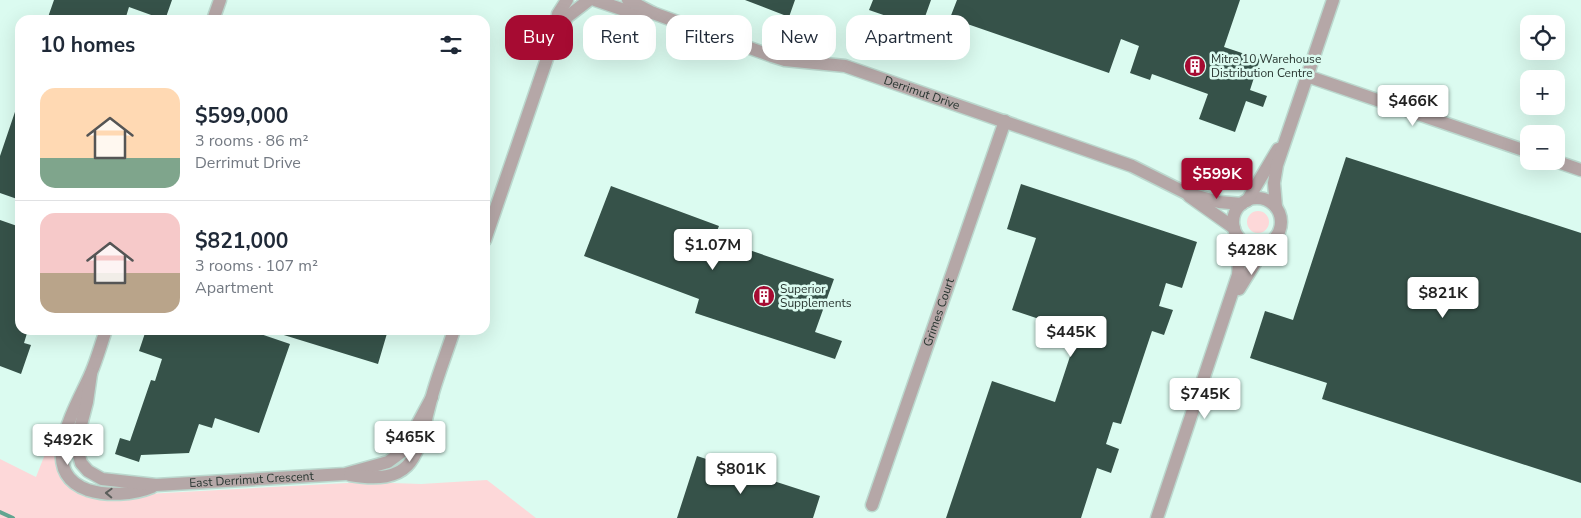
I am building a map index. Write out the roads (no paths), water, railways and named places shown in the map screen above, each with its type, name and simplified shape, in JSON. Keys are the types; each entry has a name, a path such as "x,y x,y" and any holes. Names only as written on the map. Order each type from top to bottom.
{"street":[{"path":"215,15 220,0"},
{"path":"558,15 567,0"},
{"path":"570,15 589,0"},
{"name":"Derrimut Drive","path":"595,0 636,14 653,13"},
{"name":"Derrimut Drive","path":"628,0 653,13 772,56 785,60 845,66 1005,121 1132,166 1186,193 1219,202 1244,202"},
{"path":"1227,314 1244,280 1267,244 1276,237 1281,228 1281,217 1276,207 1275,176 1333,0"},
{"path":"490,225 547,60"},
{"path":"1307,76 1520,149"},
{"name":"Grimes Court","path":"872,505 1005,121"},
{"path":"1157,518 1227,314 1239,268 1235,212 1244,202 1287,136"},
{"path":"1565,164 1581,170"},
{"name":"Derrimut Drive","path":"1186,193 1236,233"},
{"path":"1244,202 1264,199 1276,207"},
{"path":"1236,233 1253,246 1267,244"},
{"name":"East Derrimut Crescent","path":"104,335 91,374 75,404 66,431 63,456 68,476 84,488 103,493 145,490 156,485"},
{"name":"East Derrimut Crescent","path":"91,374 88,402 76,444 81,463 88,471 102,479 156,485 345,474 368,478 391,476 408,465 422,438 432,397 452,335"}],"waterway":[{"path":"0,512 13,518"}],"place":[{"name":"Mitre 10 Warehouse Distribution Centre","path":"1195,66"},
{"name":"Superior Supplements","path":"764,296"}]}
